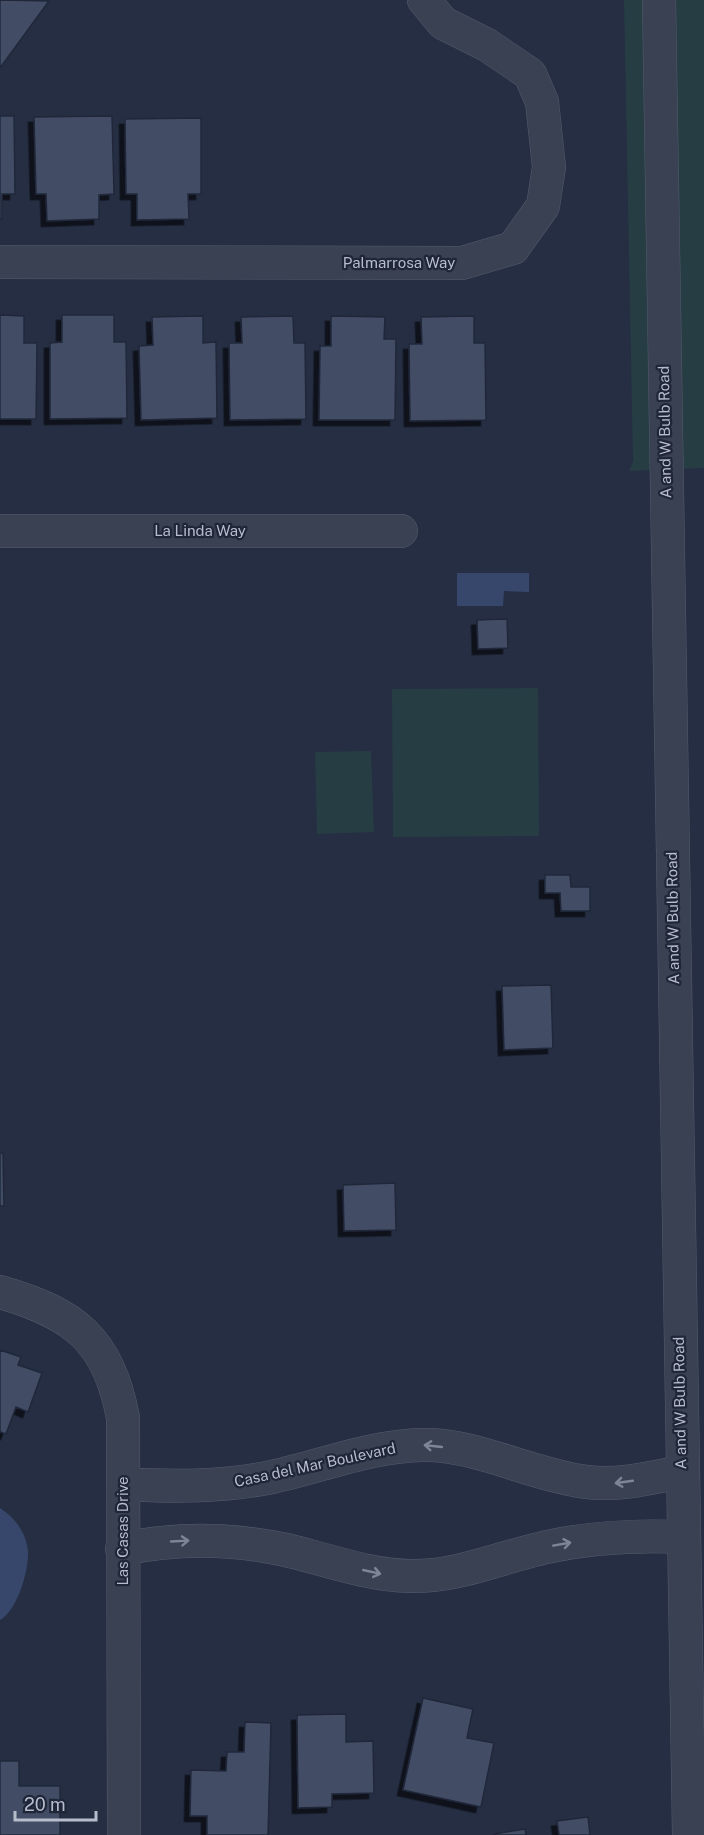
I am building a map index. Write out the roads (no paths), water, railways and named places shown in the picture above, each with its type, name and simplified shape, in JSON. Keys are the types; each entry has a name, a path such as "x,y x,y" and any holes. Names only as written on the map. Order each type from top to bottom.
{"street":[{"name":"Palmarrosa Way","path":"0,262 462,264 513,248 543,206 549,167 542,102 530,74 487,45 443,23 424,0"},
{"name":"A and W Bulb Road","path":"658,0 681,1472 689,1835"},
{"name":"La Linda Way","path":"0,531 401,531"},
{"name":"Las Casas Drive","path":"0,1292 54,1312 83,1331 105,1357 117,1386 123,1418 124,1835"},
{"name":"Casa del Mar Boulevard","path":"123,1484 171,1487 241,1482 275,1476 364,1452 426,1445 455,1449 586,1482 617,1484 681,1472"},
{"path":"122,1549 153,1543 222,1541 280,1548 378,1574 410,1576 444,1575 547,1547 614,1535 683,1537"}],"water":[{"path":"457,573 529,573 529,592 504,591 503,606 457,606"},
{"path":"0,1508 21,1529 26,1539 28,1553 18,1597 7,1615 0,1620"}]}
